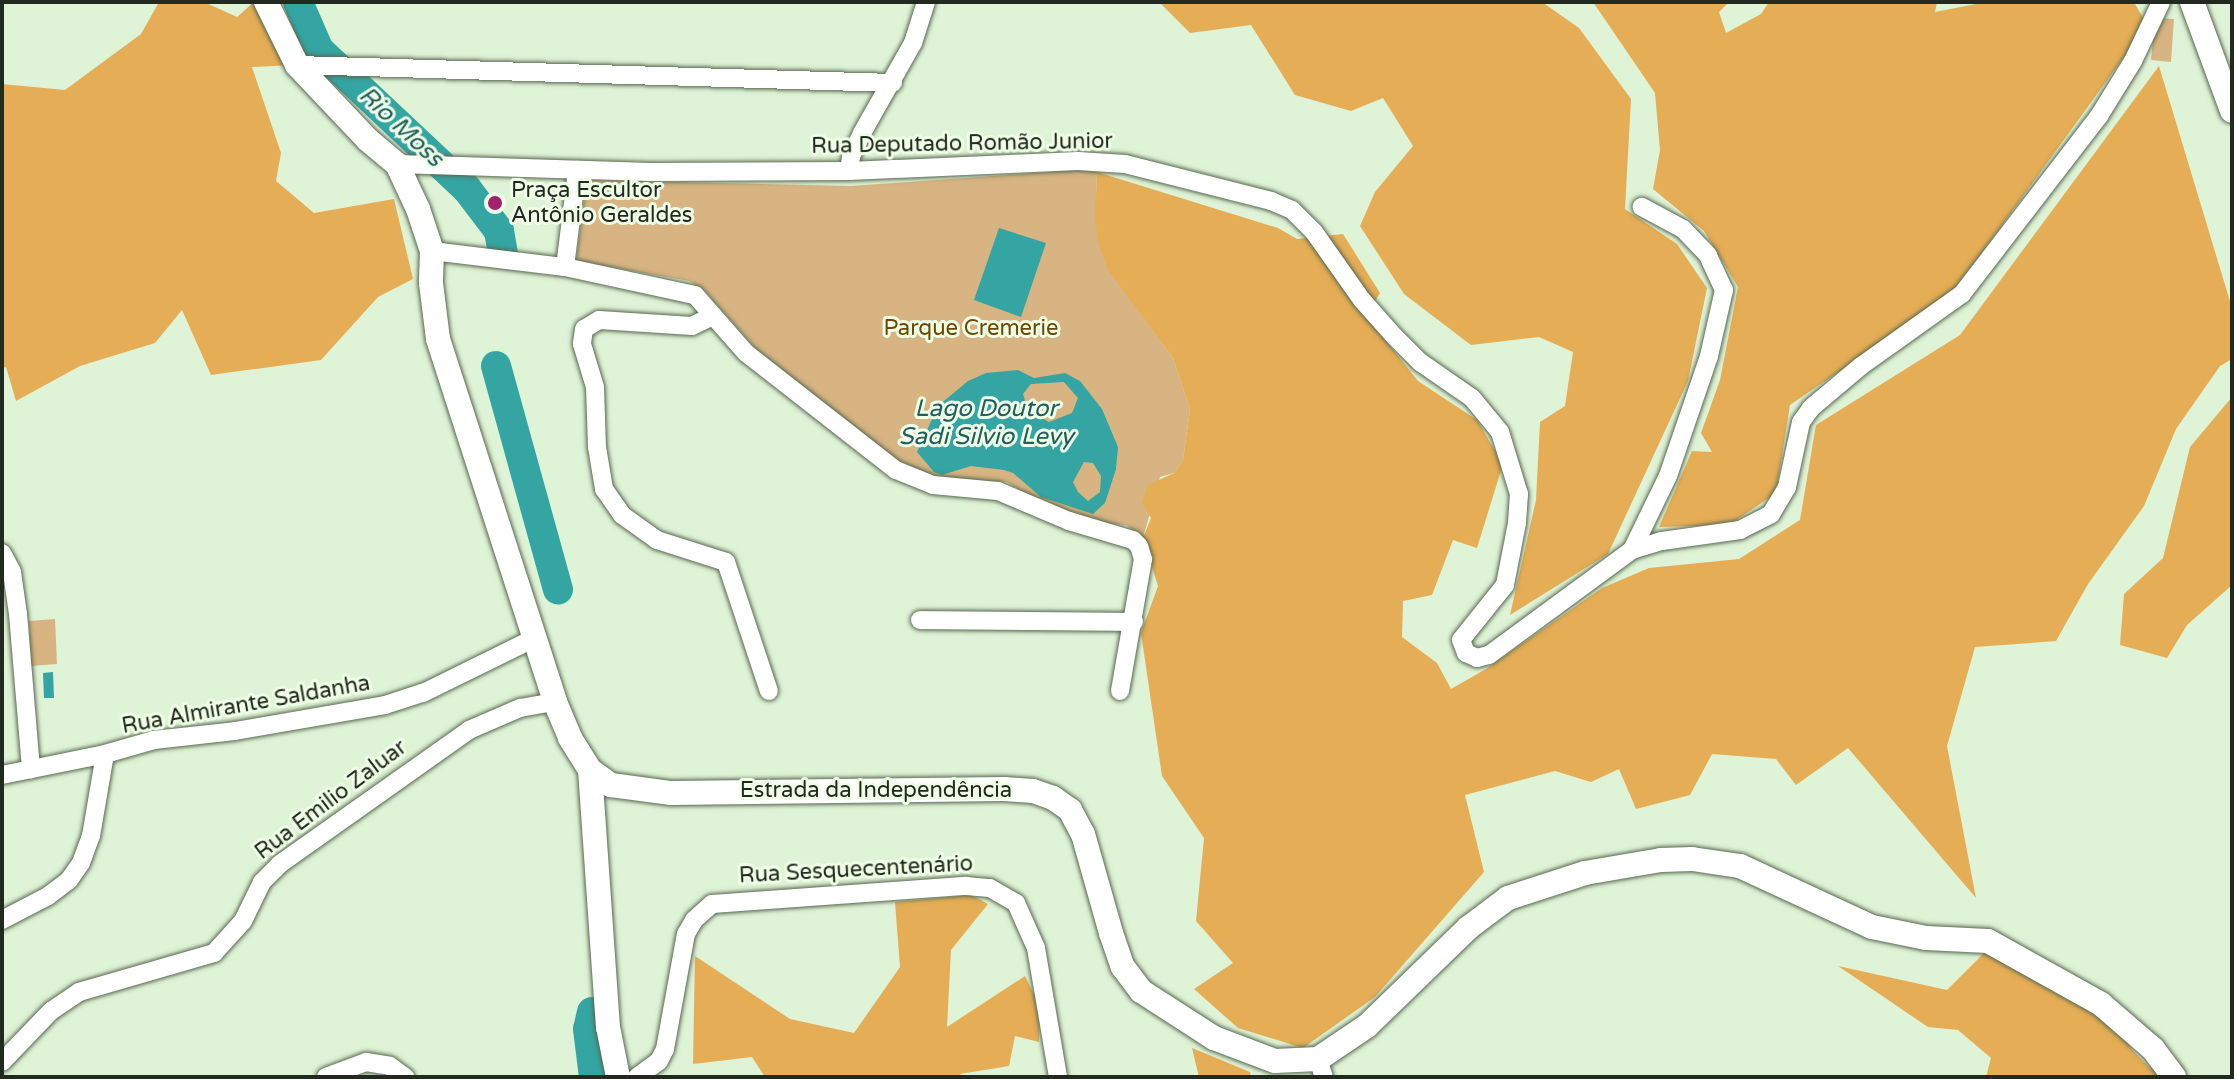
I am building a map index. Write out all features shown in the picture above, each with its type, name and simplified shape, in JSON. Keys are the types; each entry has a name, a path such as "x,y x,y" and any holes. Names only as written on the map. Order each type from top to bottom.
{"street":[{"path":"266,2 298,65 368,140 398,164 432,251 431,283 438,339 555,702 570,738 590,770 608,1027 618,1077"},
{"path":"849,171 851,156 862,133 913,43 926,2"},
{"name":"Rua Deputado Romão Junior","path":"398,164 577,170 849,171 1078,161 1125,164 1271,201 1292,210 1314,232 1362,300 1394,336 1420,362 1472,398 1500,432 1519,494 1517,523 1505,585 1461,640 1461,647 1471,657 1489,655 1632,550 1662,541 1740,530 1771,514 1787,487 1801,422 1806,415 1825,394 1861,366 1962,294 2099,116 2133,61 2161,2"},
{"path":"2192,2 2232,111"},
{"path":"298,65 893,83"},
{"path":"565,267 577,170"},
{"path":"1632,550 1673,462 1709,356 1724,290 1708,255 1683,229 1642,207"},
{"path":"432,251 565,267 695,295 746,353 896,470 933,485 998,491 1069,521 1133,540 1139,546 1143,559 1120,691"},
{"path":"713,316 692,326 599,320 584,329 582,344 595,387 597,447 604,489 622,515 657,540 726,562 769,691"},
{"path":"2,553 12,572 18,614 31,769"},
{"path":"920,620 1134,622"},
{"name":"Rua Almirante Saldanha","path":"2,775 105,754 154,740 235,731 385,705 452,680 535,638"},
{"name":"Rua Emilio Zaluar","path":"2,1062 51,1011 79,992 214,953 243,921 262,882 280,864 469,730 520,708 555,702"},
{"path":"2,920 48,896 69,880 81,863 91,836 105,754"},
{"name":"Estrada da Independência","path":"590,770 611,785 671,793 1004,789 1033,791 1053,798 1070,810 1083,834 1123,967 1141,991 1188,1024 1253,1055 1275,1061 1321,1068 1468,928 1508,898 1529,888 1585,873 1661,860 1692,859 1740,866 1872,927 1926,938 1988,941 2101,1004 2153,1049 2174,1077"},
{"name":"Rua Sesquecentenário","path":"637,1077 659,1061 665,1049 686,934 694,920 712,904 966,886 990,888 1016,903 1036,948 1058,1077"},
{"path":"326,1077 366,1062 390,1066 405,1077"}],"green space":[{"path":"2155,18 2174,19 2171,62 2151,60"},
{"name":"Parque Cremerie","path":"1078,170 1097,172 1096,196 1108,269 1173,358 1190,409 1183,460 1174,473 1160,477 1143,538 1126,525 1095,523 1022,492 1007,482 943,480 908,470 756,349 703,289 689,281 576,261 587,180 851,186"},
{"path":"55,619 57,664 31,666 29,621"}],"shaded area":[{"path":"159,2 204,2 237,17 254,2 262,2 294,65 252,67 281,153 276,181 314,213 394,199 413,279 378,297 321,360 211,375 182,310 155,343 80,366 16,401 6,367 2,368 2,84 65,90 141,34"},
{"path":"1159,2 1542,2 1579,28 1631,99 1625,209 1677,244 1707,288 1688,381 1608,554 1510,615 1536,500 1540,422 1565,406 1573,352 1539,337 1471,345 1404,294 1360,226 1375,192 1413,146 1383,98 1351,111 1295,95 1251,25 1190,33"},
{"path":"1593,2 1729,2 1719,12 1726,33 1761,14 1769,2 1937,2 1935,12 1986,2 2134,2 2147,25 1952,294 1790,405 1776,493 1729,525 1659,527 1692,451 1712,452 1701,433 1720,380 1738,287 1704,231 1653,189 1660,150 1655,93"},
{"path":"2159,66 2232,308 2232,359 2220,366 2176,429 2144,506 2088,584 2056,641 1975,647 1947,746 1976,898 1848,748 1796,785 1776,759 1712,754 1690,795 1636,809 1619,769 1591,782 1555,771 1465,795 1484,872 1375,997 1303,1048 1238,1028 1194,989 1233,963 1196,921 1204,838 1162,776 1141,633 1158,586 1143,538 1151,518 1142,502 1148,485 1174,473 1183,460 1190,409 1173,358 1108,270 1098,242 1095,218 1097,172 1278,228 1297,239 1343,234 1380,293 1366,316 1418,381 1477,420 1503,464 1477,548 1453,540 1432,595 1403,601 1402,637 1437,663 1451,689 1486,669 1602,588 1649,568 1739,559 1800,520 1816,425 1960,335"},
{"path":"2232,397 2232,585 2187,625 2167,658 2120,645 2124,594 2163,558 2190,447"},
{"path":"971,895 988,904 951,950 947,1027 1025,976 1040,1007 1039,1042 1015,1036 1009,1066 960,1074 964,1077 765,1077 752,1057 693,1064 695,956 790,1019 854,1033 900,967 895,902"},
{"path":"1986,951 2105,1012 2133,1051 2151,1069 2157,1066 2163,1077 1986,1077 1991,1058 1958,1030 1928,1027 1838,966 1947,990"},
{"path":"1192,1048 1250,1072 1251,1077 1199,1077"}],"water":[{"path":"999,228 1046,243 1021,317 974,300"},
{"name":"Lago Doutor Sadi Silvio Levy","path":"1018,370 1034,378 1065,373 1080,381 1102,409 1118,447 1116,469 1105,503 1093,514 1041,497 1013,473 1004,470 971,466 942,475 934,472 917,452 938,406 968,381 986,373","holes":["1064,382 1078,398 1072,413 1049,422 1028,410 1023,394 1031,384","1084,462 1093,463 1101,476 1100,492 1088,501 1073,482"]},
{"path":"53,672 54,698 44,698 43,673"}],"waterway":[{"name":"Rio Moss","path":"298,2 319,50 467,189 499,231 503,253"},
{"name":"Rio Moss","path":"496,366 558,590"},
{"name":"Rio Moss","path":"592,1012 588,1029 594,1077"}],"place":[{"name":"Praça Escultor Antônio Geraldes","path":"495,203"}]}
